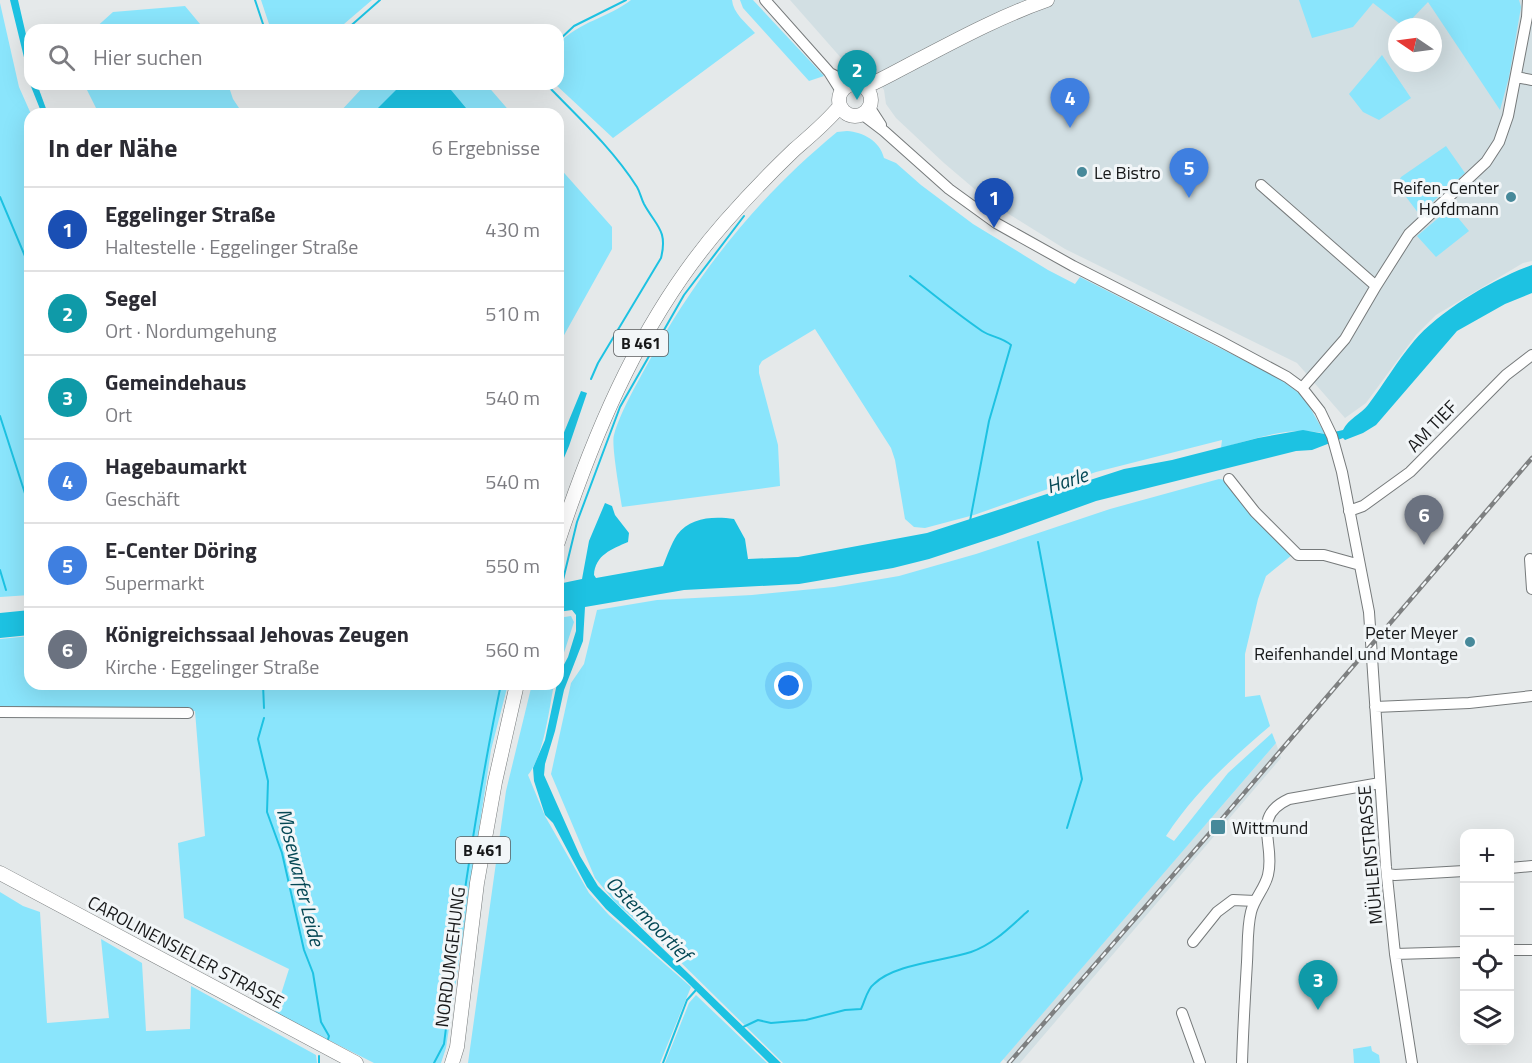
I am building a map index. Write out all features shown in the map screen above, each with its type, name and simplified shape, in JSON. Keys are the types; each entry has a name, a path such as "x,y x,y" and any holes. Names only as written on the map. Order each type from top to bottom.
{"main road":[{"path":"867,101 855,83 839,95 843,110 852,116 894,75 919,59 984,26 1047,0"},
{"name":"B 461","path":"564,524 582,472 616,391 639,347 693,262 772,171 843,110"},
{"name":"NORDUMGEHUNG","path":"452,1062 457,1047 481,860 495,782 516,690"},
{"name":"CAROLINENSIELER STRASSE","path":"0,873 356,1063"}],"street":[{"path":"765,0 846,88"},
{"path":"1302,388 1345,339 1400,246 1418,223 1479,169 1493,153 1506,125 1527,17 1528,0"},
{"path":"1527,17 1532,6"},
{"path":"1516,77 1532,80"},
{"name":"MÜHLENSTRASSE","path":"867,101 884,131 949,189 996,223 1073,266 1220,340 1287,377 1302,388 1320,411 1336,451 1366,595 1372,644 1387,874 1395,954 1412,1063"},
{"path":"1261,185 1376,286"},
{"name":"AM TIEF","path":"1349,511 1363,506 1410,472 1506,375 1532,355"},
{"path":"1229,479 1255,512 1298,555 1324,555 1360,565"},
{"path":"1530,559 1532,590"},
{"path":"1376,707 1469,703 1532,696"},
{"path":"0,712 189,713"},
{"path":"1242,1063 1249,924 1255,901 1268,875 1268,816 1280,803 1289,799 1380,783"},
{"path":"1514,868 1532,866"},
{"path":"1387,874 1460,871"},
{"path":"1193,942 1217,912 1233,900 1255,901"},
{"path":"1514,950 1532,950"},
{"path":"1395,954 1460,952"},
{"path":"1182,1012 1200,1063"}],"shaded area":[{"path":"10,0 18,0 24,26 24,57"},
{"path":"261,0 372,0 344,24 269,24"},
{"path":"631,0 732,0 737,14 755,33 613,138 561,90 564,90 564,39 575,30"},
{"path":"740,0 753,0 824,76 809,81 743,8"},
{"path":"790,0 1532,0 1532,261 1523,263 1436,315 1416,335 1366,403 1345,418 1297,363 1065,249 991,203 896,118 886,104 884,90 869,70 850,66"},
{"path":"1299,0 1519,0 1521,7 1509,77 1500,110 1442,23 1442,18 1439,18 1428,2 1413,18 1392,18 1373,3 1353,27 1312,38"},
{"path":"0,3 19,87 28,108 24,108 24,595 0,597"},
{"path":"185,6 200,24 100,24 113,12"},
{"path":"1382,55 1388,64 1388,72 1393,72 1411,98 1379,120 1363,112 1349,94"},
{"path":"32,90 39,90 46,108 40,108"},
{"path":"87,90 230,90 239,108 96,108"},
{"path":"360,90 491,90 507,108 344,108"},
{"path":"396,90 451,90 466,108 378,108"},
{"path":"847,131 870,138 879,147 884,158 896,163 973,224 1048,270 1075,284 1080,277 1279,378 1304,397 1325,434 1286,432 1221,448 1222,440 1096,472 974,515 925,528 914,527 905,519 891,448 815,329 762,361 759,366 778,445 780,486 622,507 614,435 629,399 666,331 708,268 755,211 808,157 837,132"},
{"path":"1446,146 1465,173 1419,214 1397,185 1401,177"},
{"path":"564,173 612,227 612,249 564,335"},
{"path":"1450,208 1469,231 1436,257 1417,236"},
{"path":"1532,265 1532,293 1505,304 1457,331 1376,425 1363,433 1312,450 1296,451 1096,501 1002,535 929,559 893,568 799,584 684,590 585,607 583,641 564,690 564,665 576,631 576,615 572,610 564,611 564,583 582,579 589,541 605,503 612,506 615,515 629,533 628,542 610,550 597,562 594,575 596,578 663,566 671,546 682,529 703,519 734,519 745,539 748,559 798,557 927,533 1124,469 1172,460 1258,438 1303,430 1325,434 1343,430 1368,405 1414,341 1438,318 1468,297"},
{"path":"581,391 587,393 564,458 564,432"},
{"path":"1219,479 1226,480 1292,555 1266,576 1245,654 1245,697 1260,695 1270,726 1214,777 1166,836 1174,841 1228,773 1272,733 1276,743 1000,1063 783,1063 660,942 615,902 595,878 551,774 571,683 584,664 597,610 657,600 752,595 834,587 899,576 976,554 1110,509"},
{"path":"24,611 24,636 0,638 0,613"},
{"path":"571,616 574,622 564,653 564,617"},
{"path":"24,637 24,690 506,690 491,750 446,1048 441,1063 374,1063 275,1013 289,969 184,918 178,843 205,836 195,711 0,709 0,639"},
{"path":"531,690 553,690 542,744 528,775 545,816 589,893 609,915 691,987 660,1063 468,1063 506,791"},
{"path":"556,690 564,690 544,775 580,856 598,886 781,1063 769,1063 684,979 606,909 587,887 553,823 545,815 534,781 533,768 545,740"},
{"path":"1276,743 1281,758 1020,1063 1008,1063 1003,1059"},
{"path":"0,892 23,906 40,912 47,1023 109,1018 101,939 142,963 146,1031 190,1029 191,986 316,1055 317,1063 0,1063"},
{"path":"696,995 767,1063 665,1063 689,1003"},
{"path":"1371,1046 1372,1051 1379,1055 1380,1063 1354,1063 1353,1049"}],"waterway":[{"path":"255,0 263,24"},
{"path":"353,24 380,0"},
{"path":"564,35 574,26 626,0"},
{"path":"552,90 617,159 637,187 644,204 660,229 663,241 661,258 598,363 591,379"},
{"path":"0,197 24,254"},
{"path":"564,576 577,522 620,407 684,295 744,216"},
{"path":"910,276 982,331 1011,345 989,421 970,521"},
{"path":"0,416 24,490"},
{"path":"1038,542 1082,779 1067,828"},
{"path":"0,570 6,590"},
{"name":"Mosewarfer Leide","path":"263,690 264,708"},
{"path":"434,1063 444,1044 469,863 500,690"},
{"name":"Mosewarfer Leide","path":"264,718 258,739 268,781 267,812 282,853 304,950 313,973 321,1022 329,1036 327,1043"},
{"path":"741,1028 758,1020 771,1023 806,1020 845,1010 861,1009 870,989 883,977 906,967 979,949 1028,911"},
{"path":"663,1063 687,1000 696,990"},
{"name":"Mosewarfer Leide","path":"319,1056 319,1063"}],"railway":[{"path":"1009,1063 1532,458"}],"place":[{"name":"Segel","path":"857,100"},
{"name":"Hagebaumarkt","path":"1070,128"},
{"name":"Le Bistro","path":"1082,172"},
{"name":"Reifen-Center Hofdmann","path":"1511,197"},
{"name":"E-Center Döring","path":"1189,198"},
{"name":"Eggelinger Straße","path":"994,228"},
{"name":"Königreichssaal Jehovas Zeugen","path":"1424,545"},
{"name":"Peter Meyer Reifenhandel und Montage","path":"1470,642"},
{"name":"Wittmund","path":"1218,827"},
{"name":"Gemeindehaus","path":"1318,1010"}],"water label":[{"name":"Harle","path":"1067,480"},
{"name":"Ostermoortief","path":"649,918"}]}
